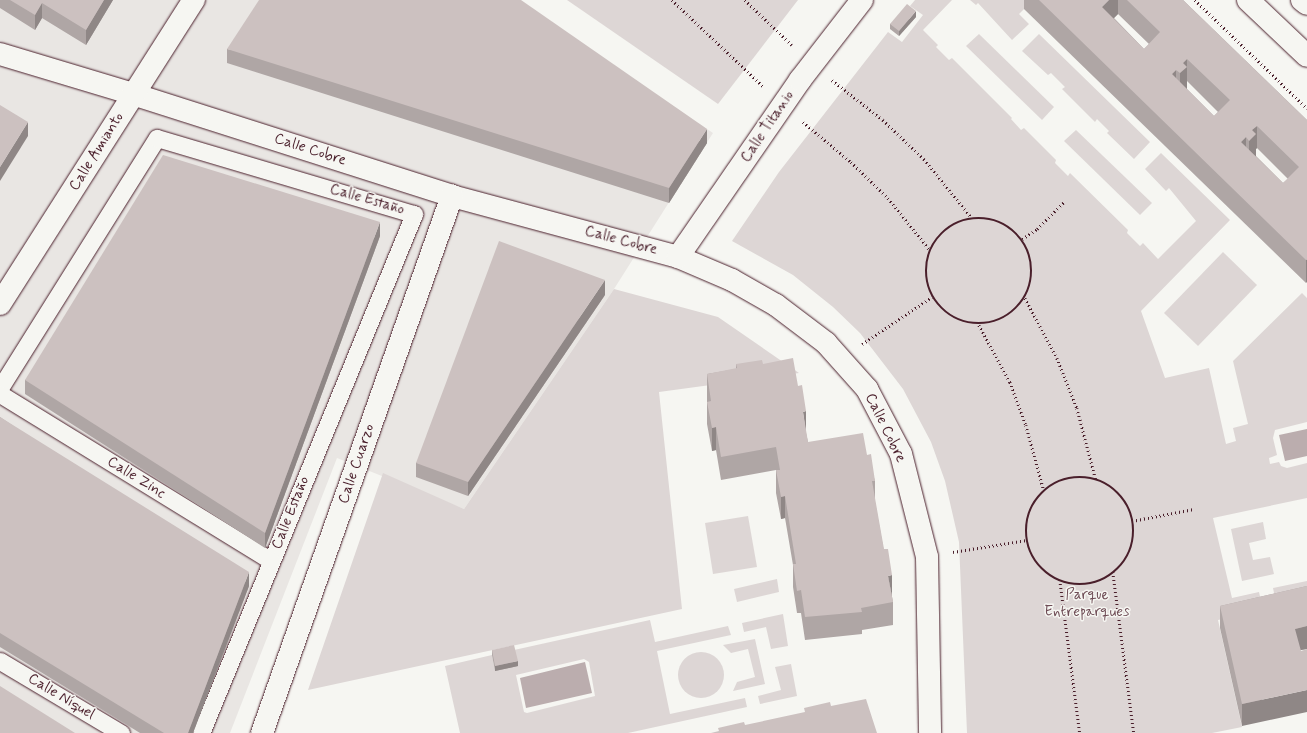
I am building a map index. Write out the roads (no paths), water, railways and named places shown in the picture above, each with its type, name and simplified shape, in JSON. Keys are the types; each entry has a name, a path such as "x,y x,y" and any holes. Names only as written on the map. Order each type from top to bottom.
{"street":[{"name":"Calle Amianto","path":"0,304 194,0"},
{"name":"Calle Titanio","path":"678,257 812,64 862,0"},
{"path":"1248,0 1307,56"},
{"path":"1302,0 1307,4"},
{"name":"Calle Cobre","path":"0,54 133,94 452,196 678,257 732,280 776,306 826,343 840,358 867,390 901,454 927,556 930,733"},
{"name":"Calle Cuarzo","path":"262,733 452,196"}],"lane":[{"name":"Calle Estaño","path":"0,388 157,138 414,214 200,733"},
{"name":"Calle Zinc","path":"0,394 271,561"},
{"name":"Calle Níquel","path":"0,661 121,733"}],"park label":[{"name":"Parque Entreparques","path":"1087,604"}]}
